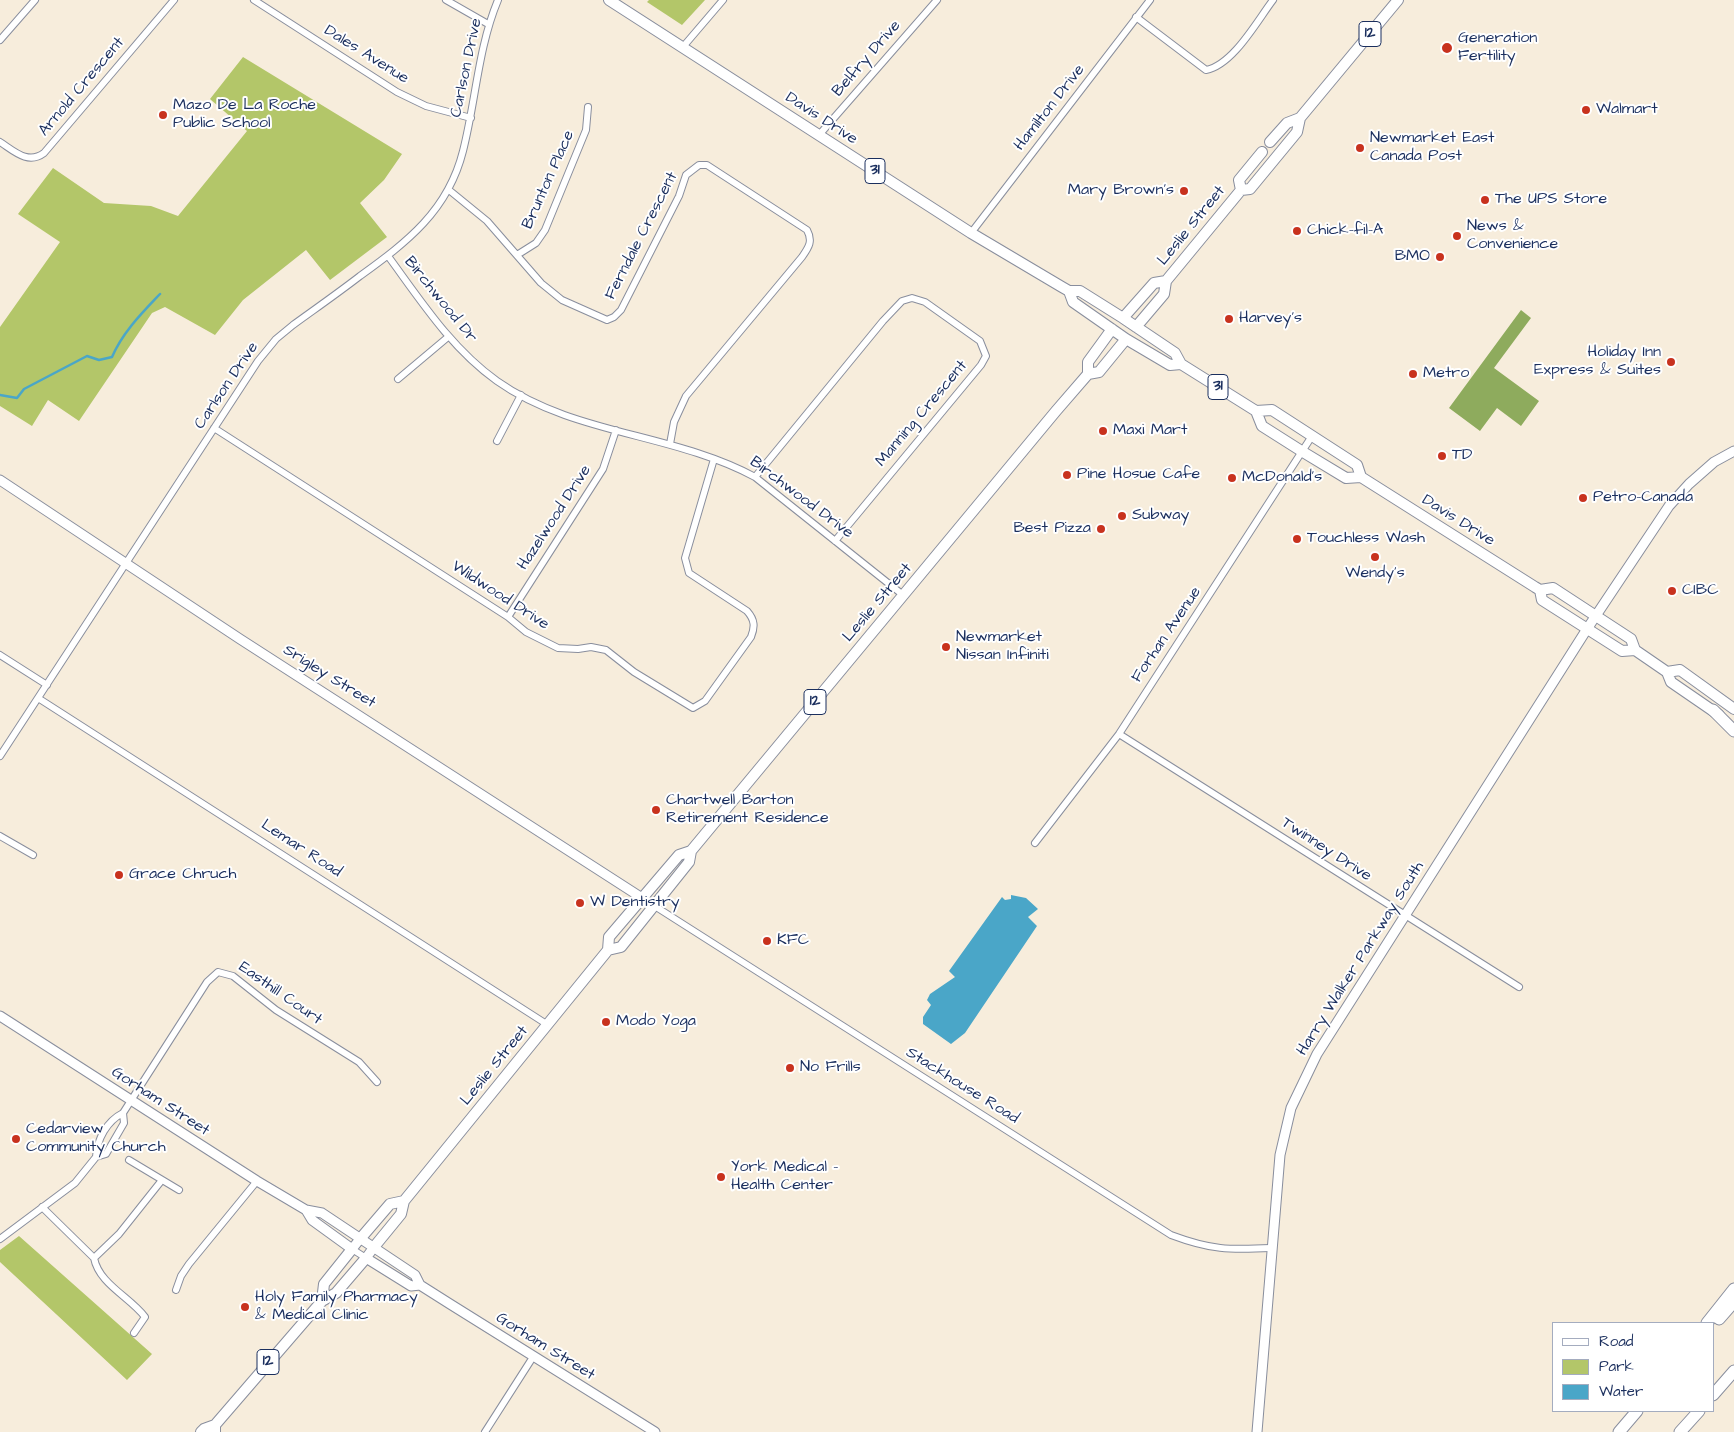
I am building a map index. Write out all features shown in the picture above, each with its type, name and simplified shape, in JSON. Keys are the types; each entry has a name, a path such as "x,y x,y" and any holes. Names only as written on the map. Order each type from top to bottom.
{"highway":[{"path":"1713,710 1734,731"},
{"path":"1708,1322 1734,1289"},
{"path":"1714,1325 1734,1302"},
{"path":"1714,1394 1734,1371"},
{"path":"1619,1432 1636,1412"},
{"path":"1680,1432 1698,1412"}],"main road":[{"name":"Davis Drive","path":"609,0 971,233 1069,291 1080,291 1175,353 1181,364 1256,411 1272,410 1357,465 1361,477"},
{"name":"Leslie Street","path":"1136,327 1164,294 1166,281 1240,190 1250,189 1297,132 1300,118 1398,0"},
{"name":"Leslie Street","path":"1270,142 1286,123 1300,118"},
{"name":"Leslie Street","path":"1240,190 1238,180 1262,152"},
{"name":"Leslie Street","path":"1122,318 1154,283 1166,281"},
{"name":"Davis Drive","path":"1069,291 1073,302 1112,330 1170,365 1181,364"},
{"name":"Leslie Street","path":"1088,374 1088,362 1112,330"},
{"name":"Leslie Street","path":"374,1247 401,1214 404,1201 608,950 609,937 679,855 691,851 1088,374 1099,372 1126,339"},
{"name":"Davis Drive","path":"1256,411 1262,426 1346,478 1361,477 1540,590 1552,588 1596,616 1631,639 1635,650 1667,672 1671,682 1734,724"},
{"name":"Davis Drive","path":"1540,590 1542,600 1587,629 1622,651 1635,650"},
{"name":"Davis Drive","path":"1667,672 1680,670 1734,709"},
{"name":"Leslie Street","path":"608,950 621,947 653,905 690,862 691,851"},
{"name":"Leslie Street","path":"360,1239 390,1204 404,1201"},
{"name":"Leslie Street","path":"322,1301 324,1284 352,1249"},
{"name":"Leslie Street","path":"201,1432 204,1428 215,1429 322,1301 336,1293 366,1258"}],"street":[{"path":"0,40 34,0"},
{"name":"Arnold Crescent","path":"0,142 23,158 32,158 44,153 174,0"},
{"name":"Dales Avenue","path":"254,0 397,92 426,106 471,118"},
{"path":"446,0 488,24"},
{"name":"Carlson Drive","path":"0,756 258,361 276,339 416,233 448,190 463,153 488,24 498,0"},
{"path":"682,48 723,0"},
{"name":"Belfry Drive","path":"819,136 937,0"},
{"name":"Hamilton Drive","path":"971,233 1150,0"},
{"path":"1136,17 1206,70 1217,68 1228,59 1273,0"},
{"name":"Brunton Place","path":"518,255 536,243 545,230 586,130 588,106"},
{"name":"Leslie Street","path":"1262,152 1270,142"},
{"name":"Ferndale Crescent","path":"448,190 487,221 541,283 562,300 607,320 614,317 621,310 679,196 686,175 699,165 707,165 807,230 811,237 810,246 686,396 674,422 670,444"},
{"name":"Birchwood Dr","path":"388,256 448,337 474,363 498,382 521,395"},
{"name":"Manning Crescent","path":"755,477 883,321 902,301 912,298 924,302 980,341 986,356 981,365 835,541"},
{"name":"Leslie Street","path":"1112,330 1122,318"},
{"name":"Leslie Street","path":"1126,339 1136,327"},
{"path":"398,379 448,337"},
{"path":"497,440 521,395 582,420 670,444"},
{"name":"Wildwood Drive","path":"214,428 508,617 526,632 558,648 591,647 606,650 634,672 694,708 700,706 751,637 754,626 748,611 689,573 685,565 685,558 714,459"},
{"name":"Hazelwood Drive","path":"508,617 603,469 616,430"},
{"name":"Forhan Avenue","path":"1035,843 1119,734 1312,436"},
{"name":"Birchwood Drive","path":"670,444 714,459 755,477 903,595"},
{"name":"Harry Walker Parkway South","path":"1257,1432 1280,1155 1292,1108 1317,1054 1406,917 1587,629 1669,506 1689,484 1714,462 1734,451"},
{"name":"Srigley Street","path":"0,480 240,639 653,905"},
{"path":"0,655 47,685"},
{"name":"Lemar Road","path":"38,698 211,807 548,1025"},
{"name":"Twinney Drive","path":"1119,734 1406,917 1520,987"},
{"path":"0,836 33,854"},
{"name":"Stackhouse Road","path":"653,905 1171,1234 1201,1246 1232,1250 1271,1248"},
{"name":"Easthill Court","path":"130,1101 207,982 218,972 233,976 276,1010 359,1062 377,1082"},
{"name":"Gorham Street","path":"0,1016 257,1181 306,1210 322,1214 415,1275 420,1285 656,1432"},
{"path":"96,1157 96,1144 113,1118 123,1113 130,1101"},
{"path":"0,1239 75,1183 96,1157 106,1154 124,1123 123,1113"},
{"path":"129,1160 179,1190"},
{"path":"94,1258 119,1234 162,1180"},
{"path":"176,1290 181,1276 189,1264 257,1181"},
{"path":"42,1207 94,1258 97,1269 112,1286 136,1305 146,1316 134,1333"},
{"name":"Gorham Street","path":"306,1210 312,1220 352,1249 411,1286 420,1285"},
{"name":"Leslie Street","path":"352,1249 360,1239"},
{"name":"Leslie Street","path":"366,1258 374,1247"},
{"path":"485,1432 533,1357"}],"green space":[{"path":"649,0 705,0 682,25 647,2"},
{"path":"243,57 402,154 384,180 360,203 387,237 330,280 306,250 243,300 215,335 165,307 152,313 79,421 48,400 32,426 0,406 0,327 60,242 18,214 53,168 104,203 151,206 178,216 247,131 210,99"},
{"path":"1521,310 1531,318 1494,368 1539,401 1521,426 1497,408 1480,431 1449,408"},
{"path":"19,1236 152,1354 127,1380 0,1262 0,1250"}],"water":[{"path":"1011,895 1026,898 1038,909 1028,917 1037,926 965,1033 951,1044 923,1024 923,1017 931,1005 927,1000 930,994 955,977 949,971 1002,897 1005,900 1011,899"}],"waterway":[{"path":"0,395 17,398 24,389 87,356 99,360 112,357 127,331 160,294"}],"place":[{"name":"Generation Fertility","path":"1447,48"},
{"name":"Walmart","path":"1586,110"},
{"name":"Mazo De La Roche Public School","path":"163,115"},
{"name":"Newmarket East Canada Post","path":"1360,148"},
{"name":"Mary Brown's","path":"1184,191"},
{"name":"The UPS Store","path":"1485,200"},
{"name":"Chick-fil-A","path":"1297,231"},
{"name":"News & Convenience","path":"1457,236"},
{"name":"BMO","path":"1440,257"},
{"name":"Harvey's","path":"1229,319"},
{"name":"Holiday Inn Express & Suites","path":"1671,362"},
{"name":"Metro","path":"1413,374"},
{"name":"Maxi Mart","path":"1103,431"},
{"name":"TD","path":"1442,456"},
{"name":"Pine Hosue Cafe","path":"1067,475"},
{"name":"McDonald's","path":"1232,478"},
{"name":"Petro-Canada","path":"1583,498"},
{"name":"Subway","path":"1122,516"},
{"name":"Best Pizza","path":"1101,529"},
{"name":"Touchless Wash","path":"1297,539"},
{"name":"Wendy's","path":"1375,557"},
{"name":"CIBC","path":"1672,591"},
{"name":"Newmarket Nissan Infiniti","path":"946,647"},
{"name":"Chartwell Barton Retirement Residence","path":"656,810"},
{"name":"Grace Chruch","path":"119,875"},
{"name":"W Dentistry","path":"580,903"},
{"name":"KFC","path":"767,941"},
{"name":"Modo Yoga","path":"606,1022"},
{"name":"No Frills","path":"790,1068"},
{"name":"Cedarview Community Church","path":"16,1139"},
{"name":"York Medical - Health Center","path":"721,1177"},
{"name":"Holy Family Pharmacy & Medical Clinic","path":"245,1307"}]}
